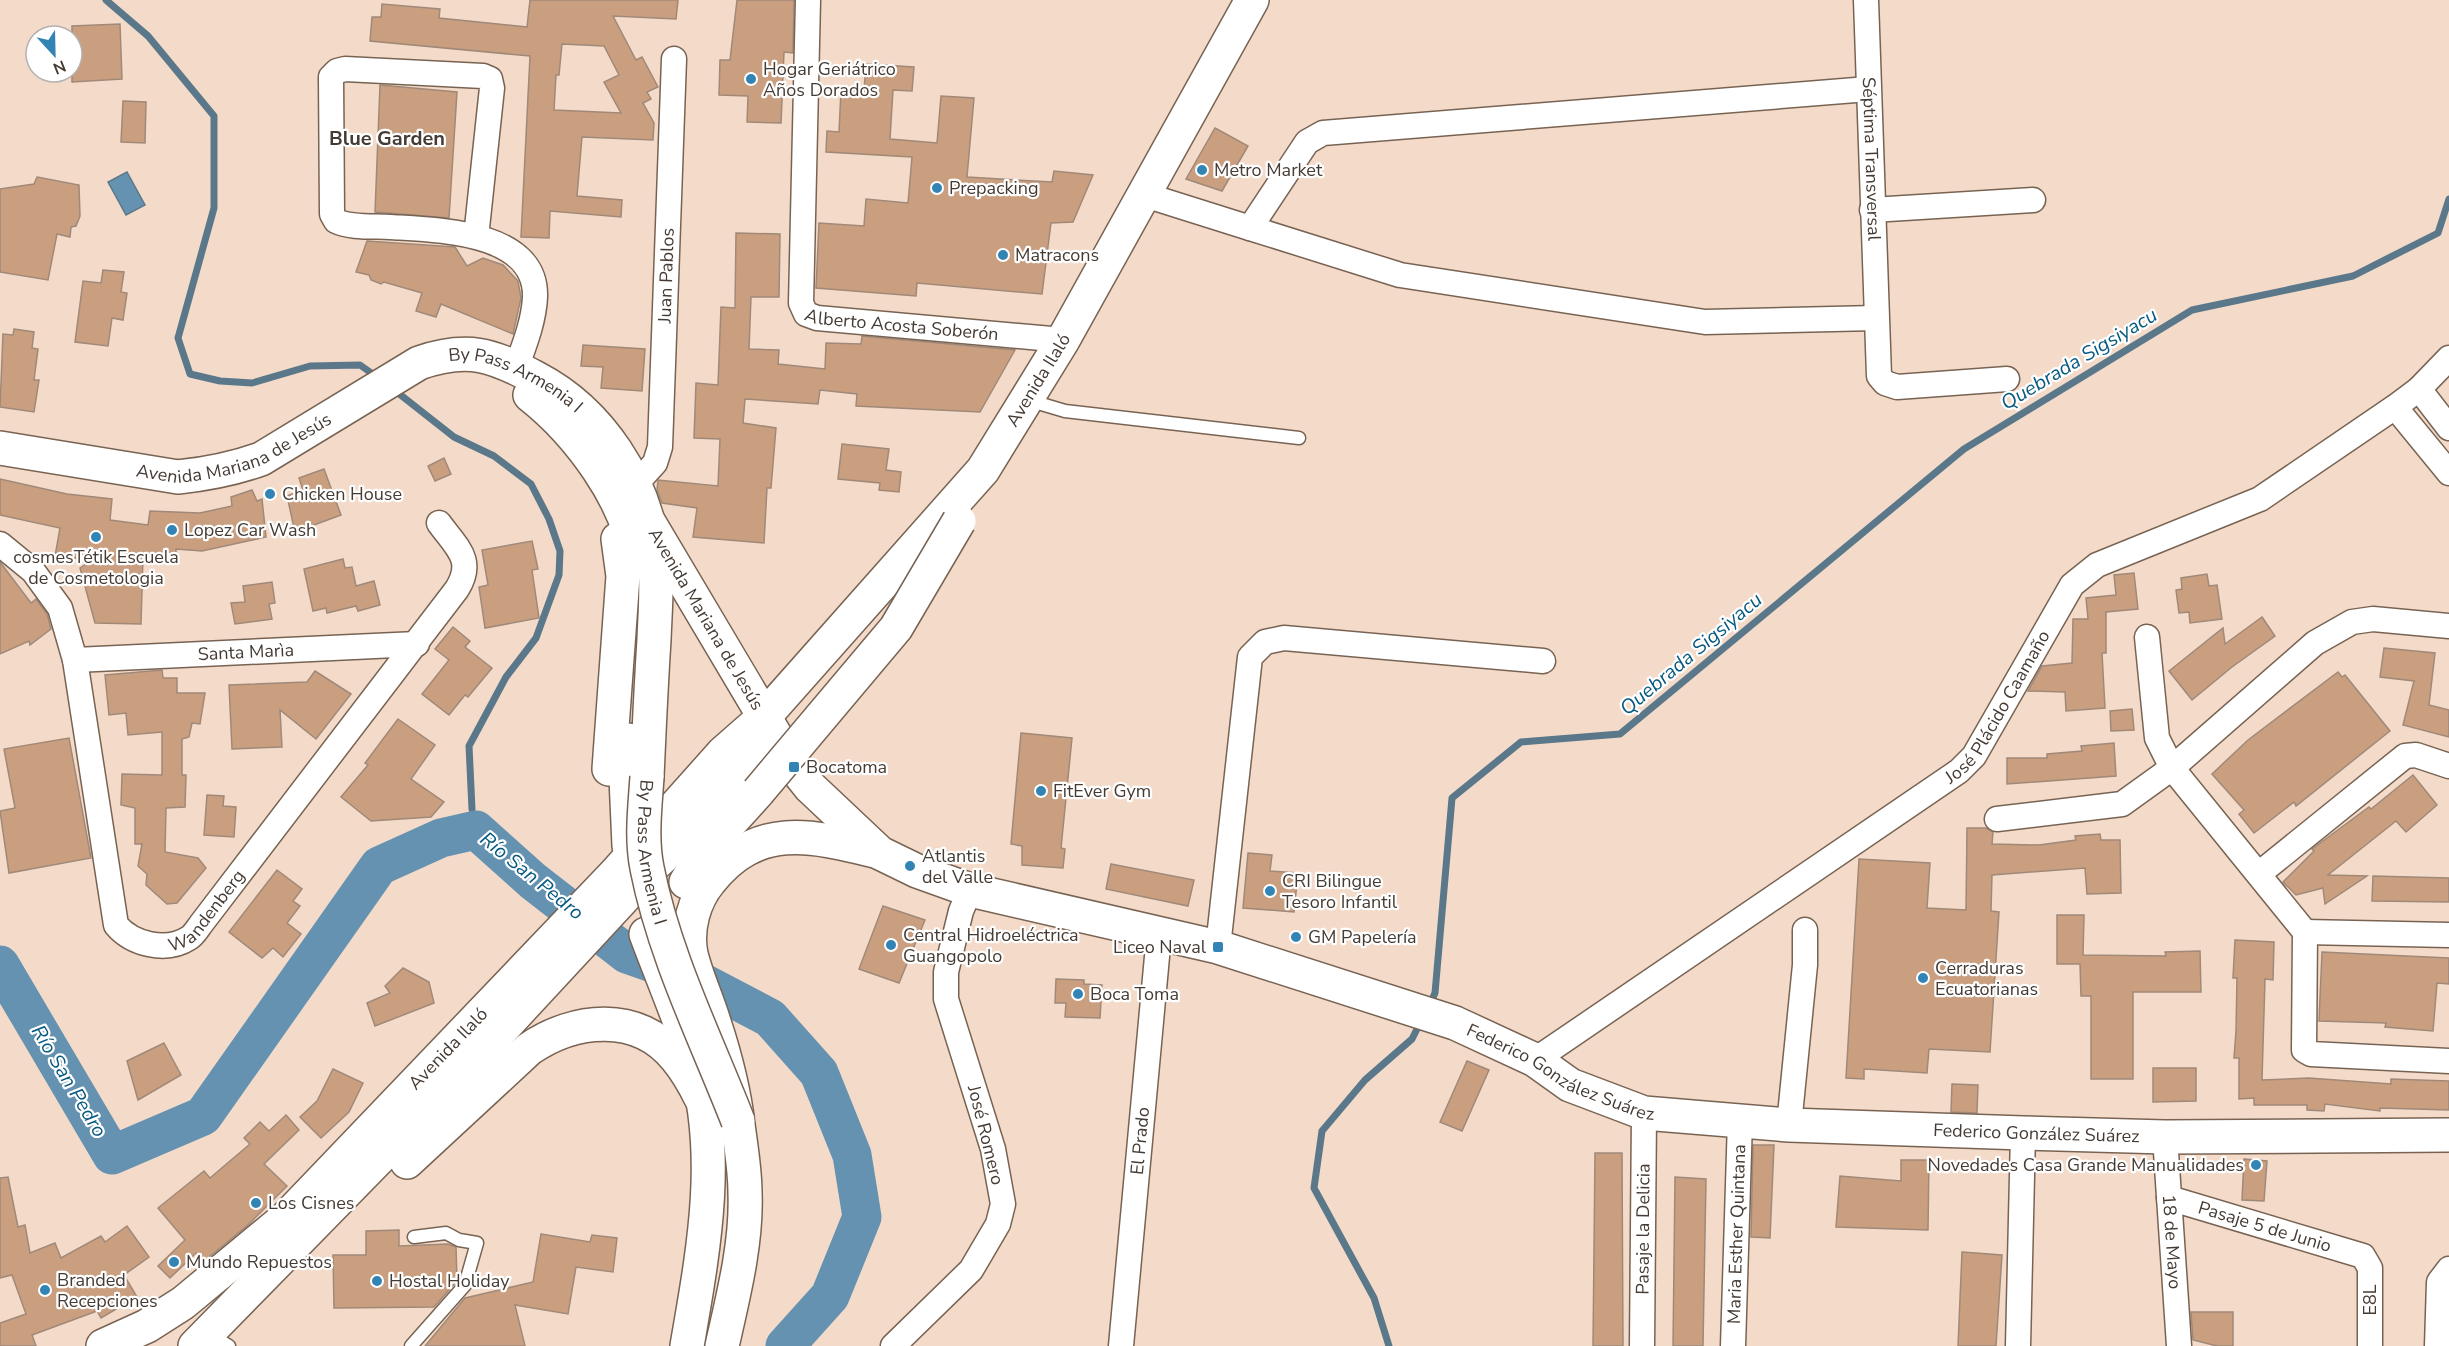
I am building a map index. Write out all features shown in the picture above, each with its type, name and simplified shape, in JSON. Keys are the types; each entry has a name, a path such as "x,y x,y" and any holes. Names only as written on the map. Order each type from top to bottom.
{"street":[{"name":"Alberto Acosta Soberón","path":"808,0 801,303 806,314 817,318 1063,340"},
{"name":"Avenida Ilaló","path":"210,1341 252,1288 329,1212 538,973 611,889 723,753 764,717 983,470 1063,340 1252,0"},
{"name":"Séptima Transversal","path":"1866,0 1879,376 1885,383 1897,387 2007,379"},
{"name":"Juan Pablos","path":"635,485 655,464 660,447 674,59"},
{"path":"476,237 492,88 490,79 483,76 345,69 336,71 331,77 332,214 336,221 476,237 509,248 526,264 533,284 532,311 516,368"},
{"path":"1250,228 1307,142 1323,133 1868,90"},
{"path":"1143,194 1400,275 1705,322 1876,318"},
{"path":"1872,210 2033,200"},
{"name":"By Pass Armenia I","path":"451,355 471,353 516,368 546,383 591,421 610,443 635,485 648,521 654,554 647,585 626,778 632,876 646,934 694,1063 701,1098 708,1164 708,1200 705,1240 687,1346"},
{"name":"By Pass Armenia I","path":"451,355 503,377 538,402 576,440 606,484 628,532 647,585 644,833 647,867 672,954 738,1121 746,1195 736,1277 722,1346"},
{"name":"Avenida Mariana de Jesús","path":"0,448 178,477 232,469 287,445 419,363 451,355"},
{"name":"José Plácido Caamaño","path":"1535,1060 1959,771 1974,756 2072,585 2097,565 2260,499 2395,407 2419,389 2449,358"},
{"path":"2419,389 2449,428"},
{"path":"538,402 555,435 584,466 603,497 621,555 623,576 606,803 611,889"},
{"path":"2395,407 2449,473"},
{"path":"672,954 677,904 699,858 896,628 959,520 983,470"},
{"name":"Avenida Mariana de Jesús","path":"648,521 764,717"},
{"name":"Wandenberg","path":"0,544 33,571 50,591 60,608 75,660 116,925 124,935 157,945 175,944 190,937 457,589 466,568 464,558 439,523"},
{"path":"1997,819 2122,804 2172,768 2315,643 2335,629 2352,622 2373,619 2449,626"},
{"path":"2147,637 2157,738 2172,768 2260,873 2305,932 2304,1050 2311,1054 2449,1060"},
{"path":"1218,947 1250,657 1265,642 1284,638 1543,661"},
{"name":"Santa Marìa","path":"75,660 417,644"},
{"name":"Federico González Suárez","path":"764,717 794,767 810,787 880,853 917,871 970,890 1218,947 1455,1023 1535,1060 1570,1085 1644,1113 1789,1125 2165,1137 2449,1135"},
{"path":"2260,873 2405,756 2415,756 2449,766"},
{"path":"738,1121 721,1043 691,953 690,929 702,891 725,862 747,847 771,838 811,837 880,853"},
{"name":"José Romero","path":"893,1346 971,1270 998,1224 1003,1204 993,1149 946,999 946,972 961,910 970,890"},
{"path":"1789,1125 1805,964 1805,930"},
{"path":"2305,932 2449,935"},
{"name":"El Prado","path":"1121,1346 1159,935"},
{"name":"Avenida Ilaló","path":"103,1346 147,1326 183,1303 288,1218 538,973"},
{"path":"252,1288 344,1221 496,1077 548,1036 586,1025 614,1025 639,1032 660,1044 675,1057 701,1098"},
{"name":"Pasaje la Delicia","path":"1641,1346 1644,1113"},
{"name":"Maria Esther Quintana","path":"1733,1346 1740,1120"},
{"path":"2018,1346 2022,1133"},
{"name":"18 de Mayo","path":"2165,1137 2179,1346"},
{"name":"Pasaje 5 de Junio","path":"2169,1198 2362,1256"},
{"name":"E8L","path":"2362,1256 2370,1268 2370,1346"},
{"path":"2437,1346 2439,1282 2449,1269"}],"lane":[{"path":"1028,400 1065,411 1299,438"},
{"path":"411,1346 465,1285 477,1243 459,1240 446,1233 414,1237"}],"water":[{"path":"127,172 145,205 126,215 108,182"}],"building":[{"path":"530,0 678,0 676,19 613,16 636,60 642,57 658,87 647,92 651,99 643,103 654,123 653,140 582,137 577,196 622,200 621,217 550,211 549,238 521,237 530,56 370,41 372,17 381,17 382,4 440,9 439,18 527,27","holes":["562,44 604,46 619,75 604,82 621,113 554,110 556,75 559,75"]},
{"path":"737,0 794,0 793,53 784,52 781,123 747,122 748,96 719,95 720,60 730,60"},
{"path":"120,24 122,79 84,81 84,26"},
{"path":"866,64 914,67 912,91 893,90 890,139 937,143 941,96 974,98 967,177 1052,182 1054,171 1093,175 1073,222 1051,223 1042,294 917,283 916,296 816,288 819,223 864,226 866,199 908,203 912,157 826,152 827,131 839,132 841,90 864,91"},
{"path":"380,85 457,92 449,218 375,212"},
{"path":"123,101 146,102 145,143 121,142"},
{"path":"1215,128 1248,146 1222,191 1186,179"},
{"path":"37,177 79,185 80,216 76,226 71,227 70,237 57,234 48,280 0,272 0,189 34,184"},
{"path":"736,233 780,234 779,297 751,297 749,349 779,350 778,364 825,369 826,343 861,344 862,336 1015,350 980,412 856,406 857,394 820,390 818,404 745,399 743,423 776,428 771,488 767,488 764,543 693,537 697,508 662,503 657,490 658,480 718,486 720,439 694,438 696,383 718,385 721,307 735,308"},
{"path":"367,241 455,247 467,266 483,258 503,265 518,281 521,298 513,334 441,304 436,317 416,311 422,293 384,282 381,284 371,280 369,275 356,272"},
{"path":"103,270 124,272 121,292 127,293 123,320 112,318 108,346 75,342 83,281 101,283"},
{"path":"14,329 34,332 32,348 38,349 34,380 39,380 34,412 0,407 3,334 13,335"},
{"path":"583,345 645,349 642,391 601,388 603,367 581,366"},
{"path":"842,444 889,449 886,470 901,472 899,492 879,490 880,483 838,479"},
{"path":"444,458 451,474 435,481 428,466"},
{"path":"324,469 341,515 295,532 287,496 303,490 299,478"},
{"path":"0,479 67,494 112,499 110,520 148,525 150,511 200,513 232,506 231,497 252,490 257,501 262,499 266,537 202,551 176,549 176,559 143,556 141,624 95,623 80,568 92,560 55,556 60,528 0,515"},
{"path":"532,541 538,569 532,570 539,618 485,628 479,587 488,585 482,550"},
{"path":"343,559 345,568 352,567 356,586 374,581 380,605 358,611 356,606 327,613 326,608 313,611 304,569"},
{"path":"0,562 31,603 36,599 47,614 51,629 30,645 29,641 0,654"},
{"path":"2134,573 2138,609 2106,612 2106,653 2102,653 2105,708 2066,711 2065,692 2028,691 2042,666 2072,663 2073,619 2088,619 2086,598 2116,595 2114,575"},
{"path":"2207,574 2209,586 2217,585 2222,619 2190,623 2189,612 2179,613 2176,590 2182,589 2181,578"},
{"path":"272,582 275,603 269,604 272,619 235,624 231,603 245,602 243,586"},
{"path":"2262,617 2275,636 2192,700 2169,671 2223,628 2225,644"},
{"path":"453,627 470,641 465,647 492,668 468,697 465,695 449,715 422,694 449,660 435,649"},
{"path":"2384,648 2435,653 2429,705 2449,710 2449,737 2403,725 2414,681 2380,677"},
{"path":"162,670 163,678 177,678 177,693 205,693 200,724 192,723 189,737 182,739 182,775 186,775 185,807 166,808 165,852 198,858 206,868 177,903 167,904 146,885 147,874 138,866 142,844 135,844 135,808 121,805 122,774 162,775 162,732 128,735 126,713 109,715 105,675"},
{"path":"315,671 351,694 316,739 280,710 282,747 232,749 229,685 307,682"},
{"path":"2338,672 2342,677 2345,675 2390,731 2296,806 2294,802 2254,833 2239,814 2244,810 2212,774 2248,740"},
{"path":"2132,709 2134,730 2111,731 2110,711"},
{"path":"398,719 435,745 411,779 444,802 431,817 371,821 341,797 368,765 365,763"},
{"name":"FitEver Gym","path":"1021,733 1072,738 1061,848 1065,849 1063,868 1022,865 1022,846 1011,844"},
{"path":"69,738 91,858 9,873 0,811 15,808 4,749"},
{"path":"2114,743 2116,776 2007,784 2007,758 2047,758 2047,754 2082,751 2081,746"},
{"path":"2413,775 2437,805 2406,832 2396,821 2328,875 2367,876 2325,904 2323,888 2296,895 2283,882 2314,851 2312,849 2369,807 2371,809"},
{"path":"207,795 224,796 223,806 236,807 234,837 204,835"},
{"name":"Cerraduras Ecuatorianas","path":"1967,828 1986,828 1993,832 1992,844 2039,845 2076,840 2075,836 2100,834 2101,840 2120,840 2121,893 2087,894 2085,868 1992,875 1991,911 1999,912 1990,1052 1929,1049 1927,1073 1864,1069 1864,1079 1846,1078 1859,859 1930,863 1927,908 1966,910"},
{"name":"CRI Bilingue Tesoro Infantil","path":"1248,853 1272,855 1270,871 1298,873 1294,912 1243,908"},
{"path":"1111,864 1194,880 1188,906 1106,889"},
{"path":"277,870 302,889 293,901 300,906 287,923 301,934 283,957 273,948 262,958 229,932"},
{"path":"2373,876 2449,878 2449,902 2372,901"},
{"name":"Central Hidroeléctrica Guangopolo","path":"883,906 925,920 899,983 859,969"},
{"path":"2057,915 2084,915 2083,955 2166,956 2165,952 2200,951 2201,992 2133,992 2133,1079 2091,1079 2091,996 2081,996 2080,964 2057,964"},
{"path":"2235,940 2274,942 2273,980 2265,979 2262,1080 2309,1078 2391,1084 2391,1079 2449,1081 2449,1110 2380,1108 2380,1111 2325,1104 2324,1111 2307,1110 2307,1105 2254,1105 2254,1098 2239,1099 2239,1058 2234,1058 2237,978 2233,978"},
{"path":"2322,952 2449,958 2449,984 2437,983 2433,1031 2385,1027 2386,1023 2319,1021"},
{"path":"403,968 429,982 434,1003 375,1026 367,1003 390,993 385,986"},
{"name":"Boca Toma","path":"1056,979 1084,980 1084,984 1102,985 1100,1018 1065,1017 1066,1003 1055,1003"},
{"path":"164,1043 181,1075 138,1100 127,1061"},
{"path":"1467,1061 1489,1070 1462,1131 1440,1122"},
{"path":"2153,1068 2196,1068 2196,1101 2153,1102"},
{"path":"333,1069 363,1083 349,1112 321,1138 300,1117 317,1101"},
{"path":"1952,1084 1978,1085 1977,1113 1951,1112"},
{"path":"286,1115 299,1130 264,1164 287,1186 248,1225 203,1262 196,1253 170,1278 158,1266 185,1240 158,1208 204,1171 210,1178 250,1144 244,1138 260,1122 269,1131"},
{"path":"1753,1145 1774,1145 1770,1238 1751,1237"},
{"path":"1595,1153 1622,1153 1623,1346 1593,1346"},
{"path":"2244,1159 2267,1161 2264,1201 2242,1200"},
{"path":"1901,1160 1929,1160 1928,1230 1836,1227 1840,1176 1901,1181"},
{"path":"8,1177 18,1227 25,1225 30,1253 55,1243 61,1258 101,1236 105,1242 127,1226 149,1257 124,1275 137,1297 101,1318 97,1311 32,1335 36,1346 0,1346 0,1323 26,1314 12,1275 0,1278 0,1178"},
{"path":"1675,1177 1706,1179 1703,1346 1673,1346"},
{"name":"Hostal Holiday","path":"399,1230 399,1246 448,1244 456,1247 457,1281 434,1307 334,1308 333,1255 366,1255 366,1231"},
{"path":"541,1234 590,1242 592,1235 617,1238 613,1272 576,1267 568,1314 515,1305 525,1346 425,1346 465,1298 533,1282"},
{"path":"1962,1252 2002,1255 1996,1346 1958,1346"},
{"path":"2191,1312 2233,1312 2233,1346 2217,1346 2193,1340"}],"waterway":[{"path":"106,0 148,36 214,116 214,208 178,338 190,374 220,381 252,383 310,366 360,365 377,377"},
{"name":"Quebrada Sigsiyacu","path":"1429,1006 1435,993 1452,798 1521,742 1620,734 1964,449 2192,310 2353,276 2438,233 2449,199"},
{"path":"393,389 454,437 494,456 531,484 549,519 560,551 559,575 536,638 506,677 469,746 472,809"},
{"name":"Río San Pedro","path":"0,965 112,1155 203,1116 379,866 441,838 476,830 533,881 627,954 690,976 770,1018 819,1073 852,1155 862,1217 830,1296 785,1346"},
{"name":"Quebrada Sigsiyacu","path":"1389,1346 1374,1298 1314,1188 1322,1131 1365,1080 1412,1039 1421,1021"}],"place":[{"name":"Hogar Geriátrico Años Dorados","path":"751,79"},
{"name":"Metro Market","path":"1202,170"},
{"name":"Prepacking","path":"937,188"},
{"name":"Matracons","path":"1003,255"},
{"name":"Chicken House","path":"270,494"},
{"name":"Lopez Car Wash","path":"172,530"},
{"name":"cosmesTétik Escuela de Cosmetologia","path":"96,537"},
{"name":"Bocatoma","path":"794,767"},
{"name":"FitEver Gym","path":"1041,791"},
{"name":"Atlantis del Valle","path":"910,866"},
{"name":"CRI Bilingue Tesoro Infantil","path":"1270,891"},
{"name":"GM Papelería","path":"1296,937"},
{"name":"Central Hidroeléctrica Guangopolo","path":"891,945"},
{"name":"Liceo Naval","path":"1218,947"},
{"name":"Cerraduras Ecuatorianas","path":"1923,978"},
{"name":"Boca Toma","path":"1078,994"},
{"name":"Novedades Casa Grande Manualidades","path":"2256,1165"},
{"name":"Los Cisnes","path":"256,1203"},
{"name":"Mundo Repuestos","path":"174,1262"},
{"name":"Hostal Holiday","path":"377,1281"},
{"name":"Branded Recepciones","path":"45,1290"}],"district":[{"name":"Blue Garden","path":"387,138"}]}
